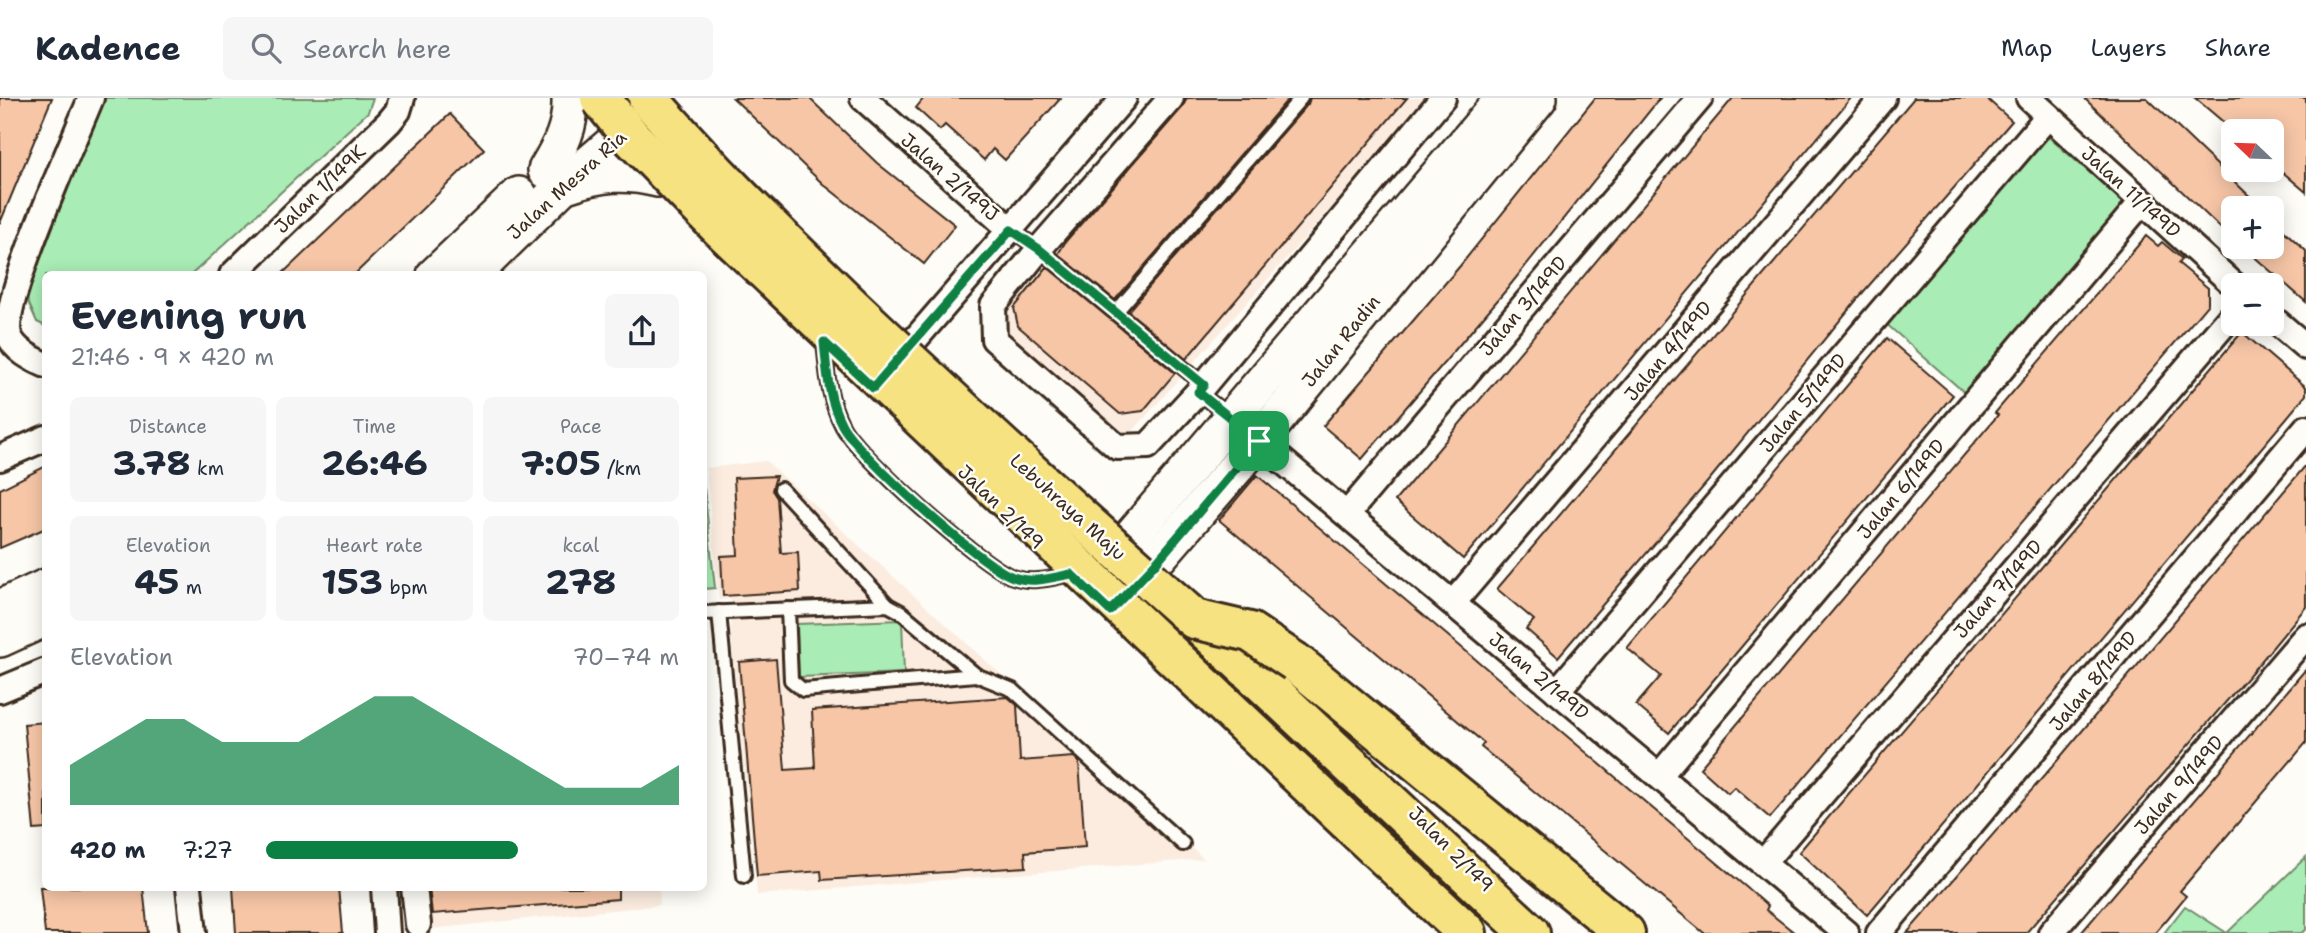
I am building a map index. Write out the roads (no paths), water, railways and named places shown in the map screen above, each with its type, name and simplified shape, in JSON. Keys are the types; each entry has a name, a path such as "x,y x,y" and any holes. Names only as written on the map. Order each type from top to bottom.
{"highway":[{"name":"Lebuhraya Maju","path":"648,98 688,145 899,351 1194,619 1532,933"},
{"name":"Lebuhraya Maju","path":"607,110 720,229 1467,933"},
{"path":"1194,619 1250,632 1295,662 1625,933"}],"main road":[{"path":"570,98 571,118 554,178 614,173 658,179"},
{"name":"Jalan Mesra Ria","path":"475,271 607,110 666,98"},
{"name":"Jalan 2/149","path":"666,98 737,174 1449,845 1532,933"},
{"name":"Jalan Radin","path":"1089,591 1128,541 1504,98"},
{"name":"Jalan Radin","path":"1089,591 1153,566 1259,441 1539,98"},
{"name":"Jalan 2/149","path":"607,110 658,179 824,342 1459,933"},
{"name":"Jalan Mesra Ria","path":"440,271 554,178"},
{"path":"0,608 42,589"},
{"path":"0,639 42,620"}],"street":[{"path":"42,363 16,348 8,334 7,316 17,279 91,98"},
{"name":"Jalan 1/149K","path":"236,271 389,122 398,111 402,98"},
{"name":"Jalan 2/149J","path":"863,98 1011,230"},
{"path":"873,388 1124,98"},
{"path":"1171,98 1039,249 993,306 994,338 1117,447 1148,446 1201,388 1443,98"},
{"name":"Jalan 3/149D","path":"1347,514 1700,98"},
{"name":"Jalan 4/149D","path":"1453,603 1882,98"},
{"name":"Jalan 11/149D","path":"2029,98 2221,273"},
{"name":"Jalan 5/149D","path":"1557,691 2048,116"},
{"name":"Jalan 6/149D","path":"1659,776 2143,202"},
{"name":"Jalan 7/149D","path":"1763,863 2221,328"},
{"path":"2284,328 2306,347"},
{"name":"Jalan 2/149D","path":"1232,419 1846,933"},
{"name":"Jalan 8/149D","path":"1879,933 2306,428"},
{"path":"0,458 42,440"},
{"name":"Jalan 9/149D","path":"2051,933 2306,636"},
{"path":"0,690 42,673"},
{"path":"190,891 194,933"},
{"path":"384,891 387,933"},
{"path":"414,891 418,924"}],"lane":[{"path":"1116,312 1301,98"},
{"name":"Jalan 2/149J","path":"1011,230 1039,249 1116,312 1232,419"},
{"path":"824,342 830,396 842,427 869,460 983,561 1012,577 1089,591"},
{"path":"781,489 888,605 901,612 976,675 1013,690 1183,844"},
{"path":"707,613 888,605"},
{"path":"788,609 791,680 803,690 976,675"},
{"path":"719,612 744,876"}]}
